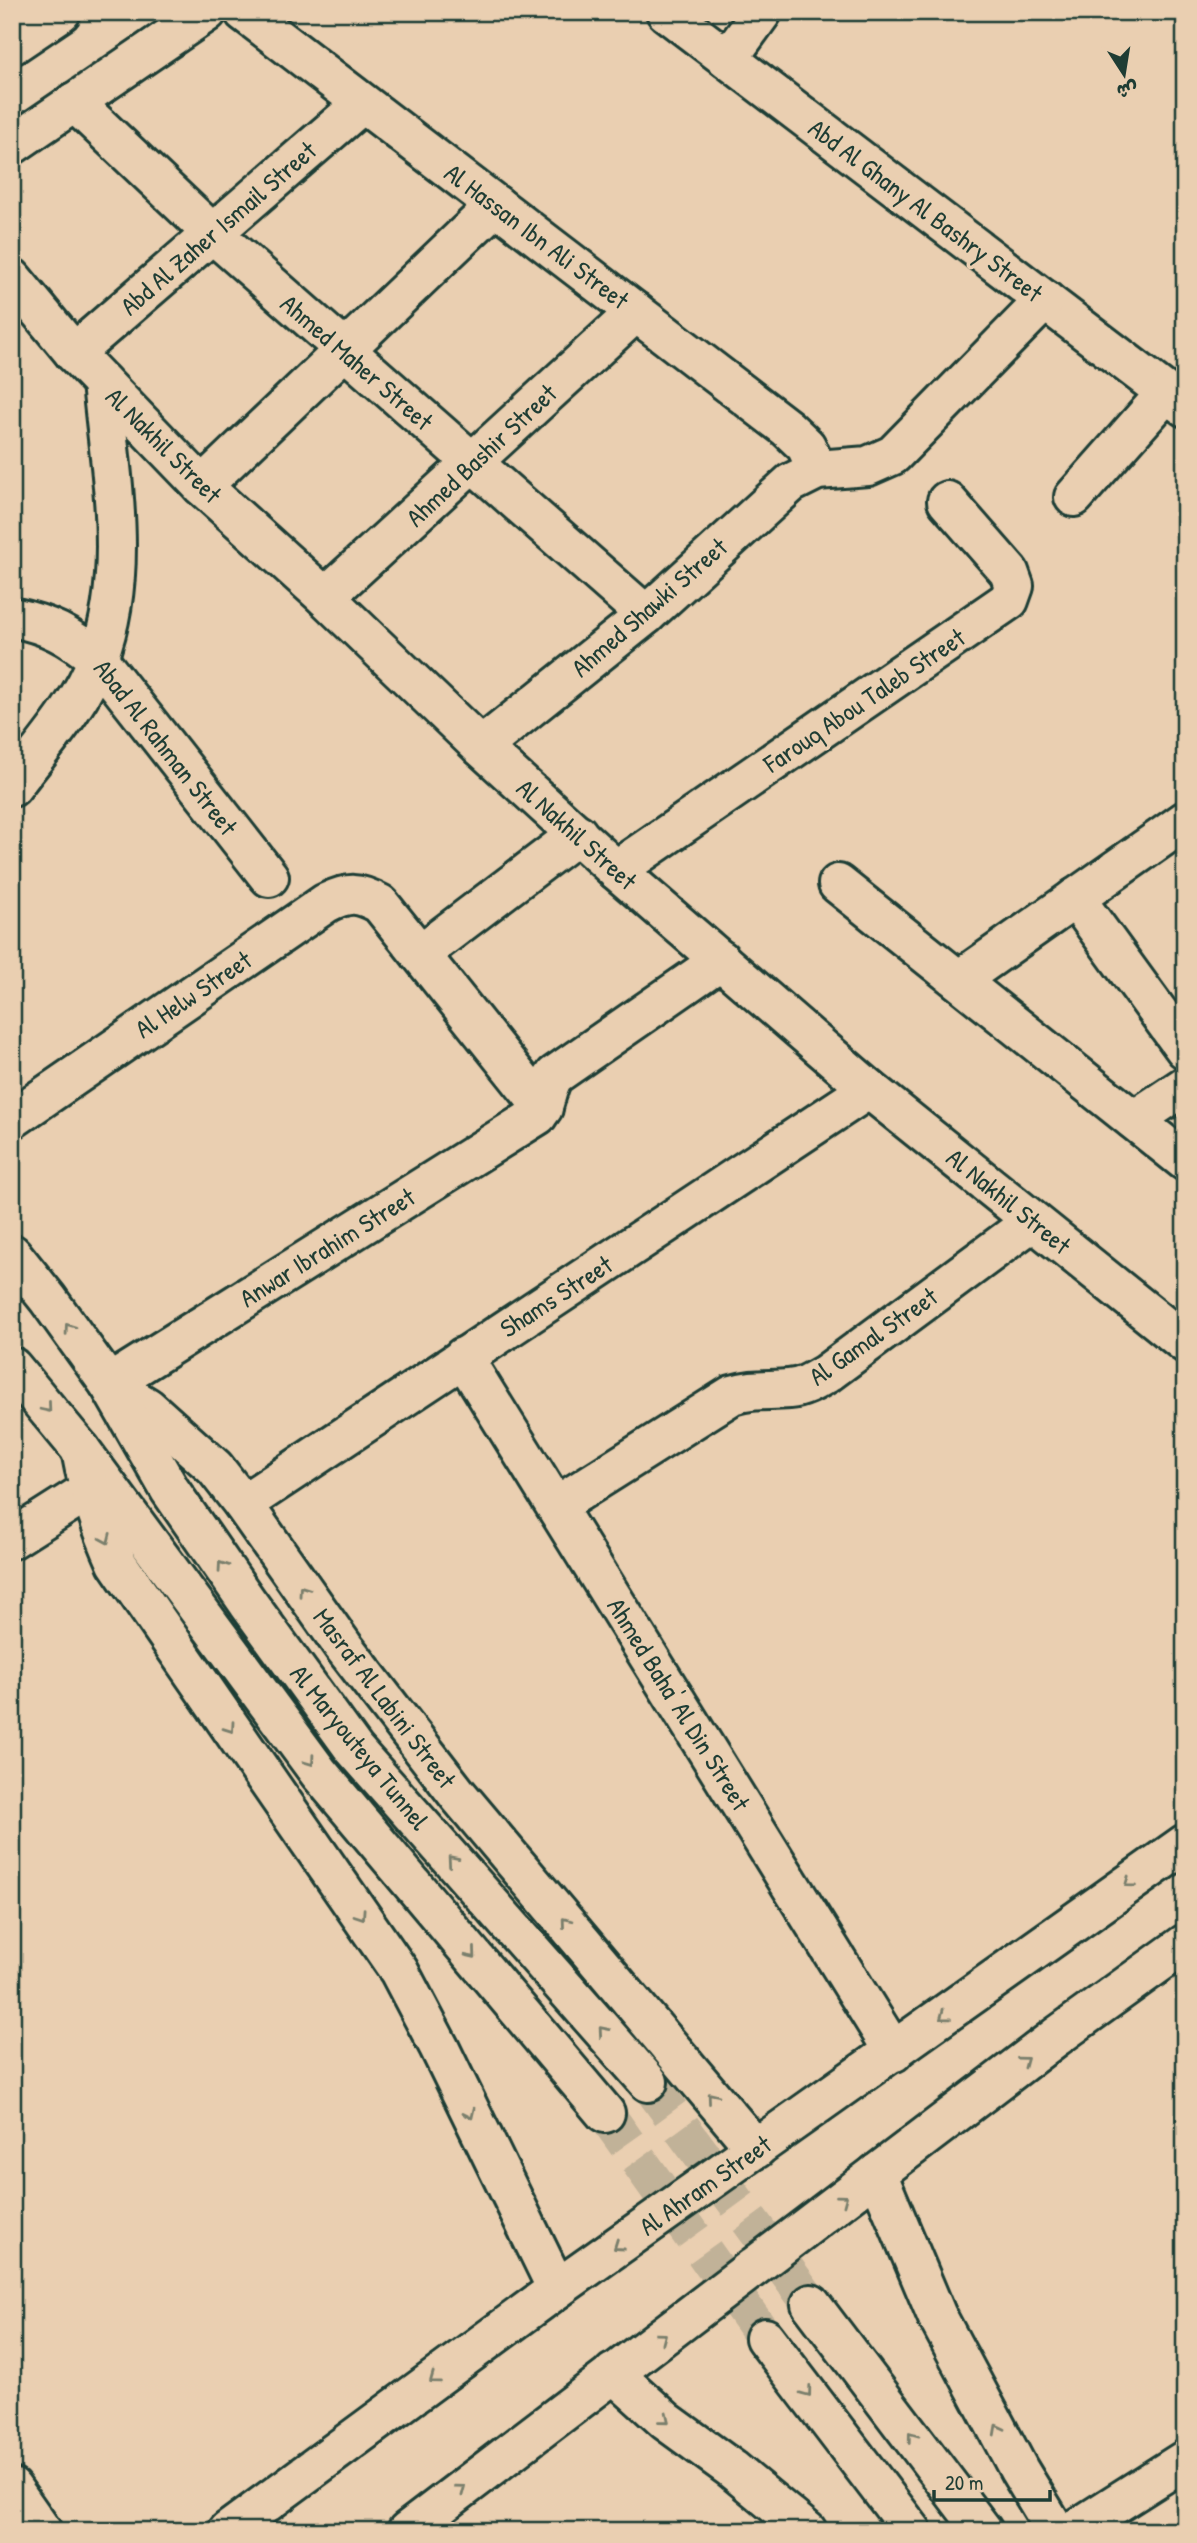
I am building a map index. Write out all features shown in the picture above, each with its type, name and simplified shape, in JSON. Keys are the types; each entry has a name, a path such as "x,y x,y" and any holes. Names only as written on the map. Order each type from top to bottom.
{"street":[{"path":"12,45 61,12"},
{"path":"12,145 207,12"},
{"name":"Al Hassan Ibn Ali Street","path":"244,12 798,436 813,457 817,470"},
{"name":"Abd Al Ghany Al Bashry Street","path":"666,12 1175,400"},
{"path":"728,59 762,12"},
{"name":"Ahmed Maher Street","path":"74,103 212,233 646,615"},
{"name":"Abd Al Zaher Ismail Street","path":"74,353 362,104"},
{"path":"202,486 496,205"},
{"name":"Al Nakhil Street","path":"12,278 74,353 202,486 325,597 481,747 616,870 869,1089 1185,1343"},
{"path":"817,470 868,466 893,455 1045,300"},
{"name":"Ahmed Bashir Street","path":"325,597 636,312"},
{"path":"12,787 77,699 98,659 113,605 117,549 102,382"},
{"path":"1074,497 1175,400"},
{"name":"Ahmed Shawki Street","path":"481,747 646,615 779,491 817,470"},
{"name":"Farouq Abou Taleb Street","path":"616,870 1009,600 1014,586 1009,572 947,501"},
{"name":"Abad Al Rahman Street","path":"12,617 41,623 73,638 98,659 269,877"},
{"path":"959,981 1185,821"},
{"path":"543,1108 420,954 578,834"},
{"path":"838,884 1185,1161"},
{"name":"Al Helw Street","path":"12,1119 343,894 363,895 380,904 420,954"},
{"path":"1075,898 1185,1049"},
{"path":"543,1108 548,1088 555,1075 721,960"},
{"path":"1134,1120 1185,1086"},
{"name":"Shams Street","path":"243,1504 869,1089"},
{"name":"Anwar Ibrahim Street","path":"109,1384 532,1119 543,1108"},
{"name":"Al Gamal Street","path":"556,1506 732,1395 750,1389 789,1389 809,1385 1033,1221"},
{"name":"Masraf Al Labini Street","path":"12,1254 109,1384 147,1407 215,1468 342,1646 450,1784 756,2149"},
{"name":"Ahmed Baha' Al Din Street","path":"463,1357 894,2052"},
{"path":"12,1367 81,1450 89,1490 111,1551 137,1596 399,1971 557,2289"},
{"name":"Al Maryouteya Tunnel","path":"109,1384 170,1490 354,1749 648,2082"},
{"name":"Al Maryouteya Tunnel","path":"81,1450 319,1773 605,2113"},
{"path":"12,1539 89,1490"},
{"name":"Al Ahram Street","path":"228,2531 557,2289 1185,1844"},
{"path":"407,2531 1056,2037 1185,1944"},
{"path":"877,2173 937,2316 1056,2531"},
{"path":"811,2304 983,2531"},
{"path":"765,2338 912,2531"},
{"path":"614,2373 666,2421 732,2469 807,2531"},
{"path":"1073,2531 1185,2460"},
{"path":"12,2488 42,2531"}],"tunnel":[{"path":"648,2082 811,2304"},
{"path":"605,2113 765,2338"}]}
